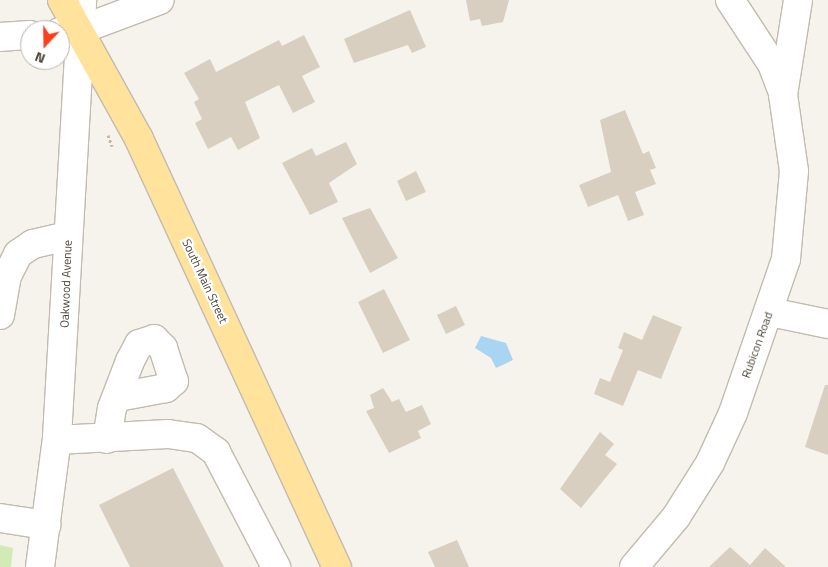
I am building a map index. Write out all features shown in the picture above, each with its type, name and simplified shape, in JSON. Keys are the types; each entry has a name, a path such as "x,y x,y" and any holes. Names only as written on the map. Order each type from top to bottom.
{"main road":[{"name":"South Main Street","path":"62,0 67,20"},
{"name":"South Main Street","path":"70,31 139,139 337,567"}],"street":[{"name":"Oakwood Avenue","path":"70,31 82,0"},
{"path":"70,31 160,0"},
{"name":"Rubicon Road","path":"634,567 671,525 710,463 770,312 792,217 794,171 783,95 772,64 730,0"},
{"name":"Rubicon Road","path":"783,95 798,0"},
{"path":"0,37 20,36"},
{"name":"Oakwood Avenue","path":"40,567 57,440 68,236 70,70"},
{"path":"0,315 7,276 18,254 32,244 68,236"},
{"path":"770,312 828,324"},
{"path":"107,439 118,397"},
{"path":"57,440 186,434 216,452 276,567"},
{"path":"0,518 46,525"}],"path":[{"path":"105,128 112,146"}],"green space":[{"path":"0,545 13,548 11,567 0,567"}],"water":[{"path":"481,336 506,343 513,360 496,368 491,358 475,348"}],"building":[{"path":"466,0 509,0 503,22 482,26 480,19 470,21"},
{"path":"410,10 426,47 412,53 408,45 354,63 344,39"},
{"path":"304,35 320,67 302,76 315,102 293,113 279,85 245,102 260,138 238,150 231,137 208,149 195,123 202,119 194,102 199,99 184,73 210,59 216,72 279,40 282,46"},
{"path":"625,110 643,154 649,151 656,168 650,170 656,184 635,192 644,215 628,221 618,195 588,207 579,185 611,172 600,120"},
{"path":"346,142 357,164 329,183 338,202 310,215 282,163 312,148 316,156"},
{"path":"416,171 426,192 406,201 397,181"},
{"path":"370,208 398,258 370,273 342,218"},
{"path":"384,289 410,340 383,353 358,302"},
{"path":"456,306 465,325 446,334 437,315"},
{"path":"653,315 682,327 661,379 638,370 623,406 594,394 600,378 610,382 623,350 618,348 624,332 642,340"},
{"path":"825,385 828,385 828,455 805,447"},
{"path":"383,388 392,402 399,399 406,412 422,405 431,424 418,431 421,438 389,453 366,411 374,408 370,395"},
{"path":"600,432 614,444 605,455 617,464 581,508 560,489"},
{"path":"173,468 224,567 130,567 99,505"},
{"path":"457,540 469,567 435,567 428,552"},
{"path":"730,547 750,565 765,548 786,567 709,567"}]}
